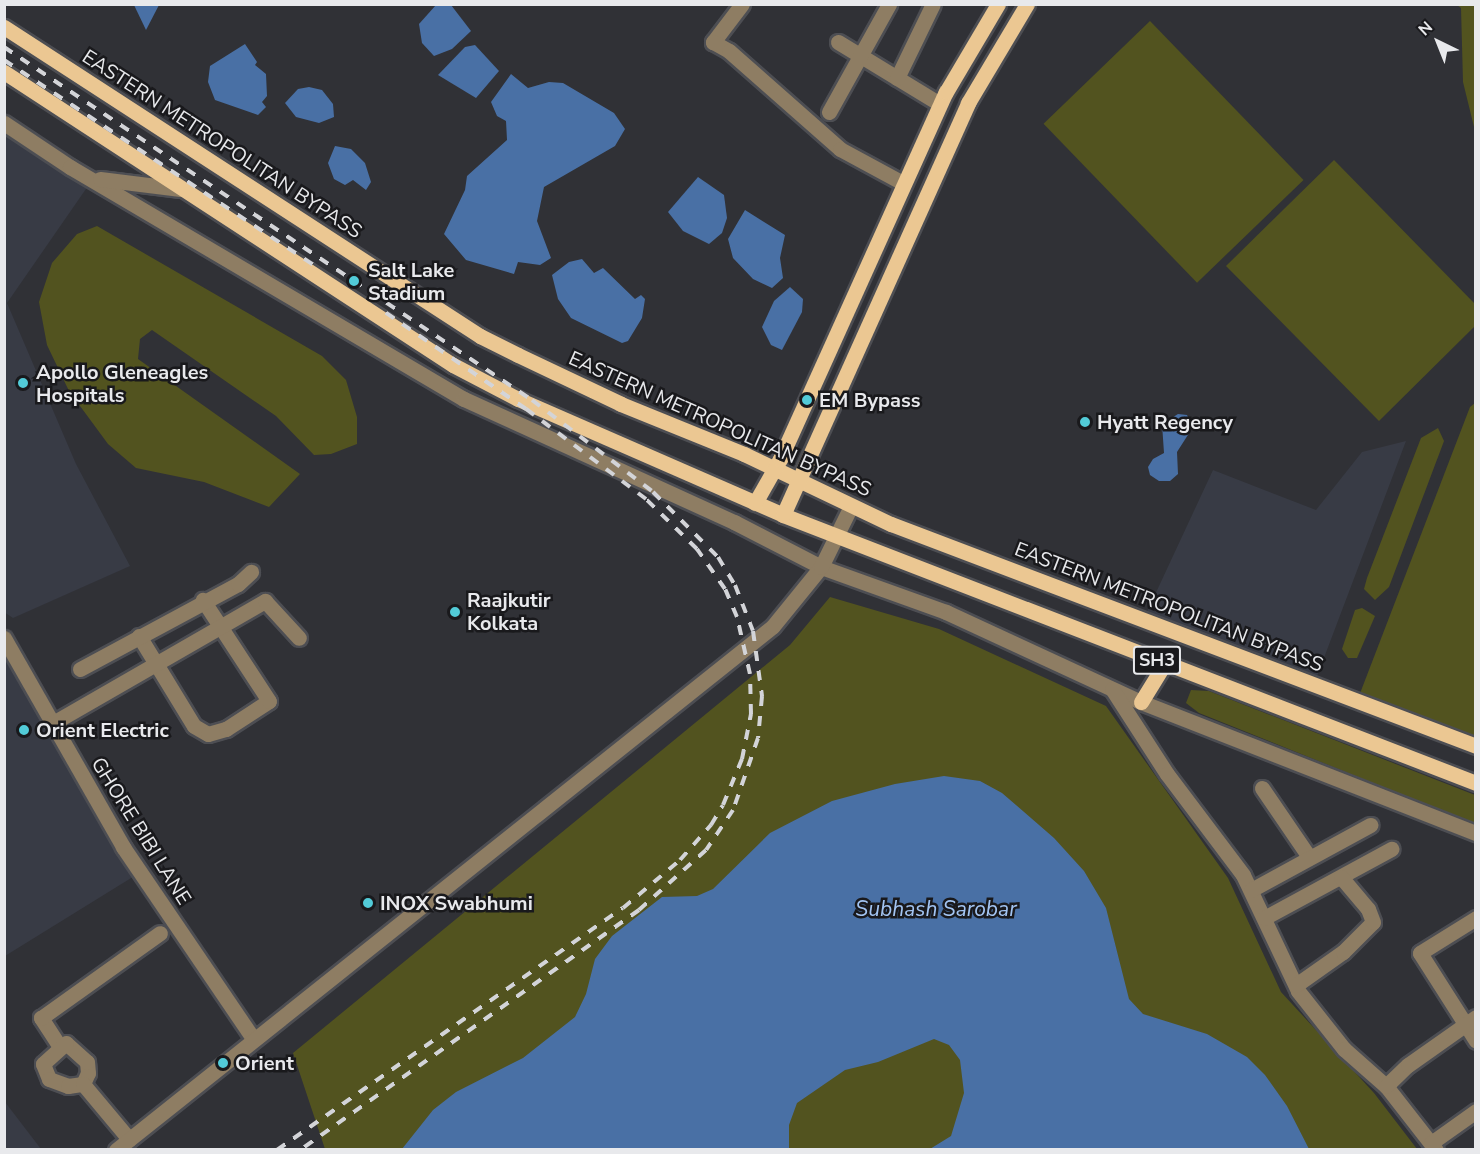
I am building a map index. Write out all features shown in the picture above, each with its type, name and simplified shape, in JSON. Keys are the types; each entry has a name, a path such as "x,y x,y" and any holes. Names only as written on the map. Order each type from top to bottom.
{"main road":[{"path":"755,503 774,468 940,104 998,4"},
{"path":"783,515 904,238 999,47 1026,4"},
{"name":"EASTERN METROPOLITAN BYPASS","path":"4,27 480,336 621,404 774,468 851,506 1476,746"},
{"path":"978,35 999,47"},
{"name":"SH3","path":"4,72 180,189 453,364 518,399 783,515 1476,783"},
{"path":"1141,702 1165,663"}],"street":[{"path":"742,4 713,42 840,149 903,183"},
{"path":"829,112 889,4"},
{"path":"897,78 933,4"},
{"path":"838,42 940,104"},
{"path":"4,123 464,399 734,522 821,567 946,612 1141,702 1476,833"},
{"path":"92,177 180,189"},
{"path":"116,1149 773,626 821,567 838,537 851,506"},
{"path":"80,669 203,600 238,584 251,572"},
{"path":"139,636 194,726 208,734 226,729 269,701 203,600"},
{"path":"53,723 265,601 299,638"},
{"name":"GHORE BIBI LANE","path":"4,638 123,847 254,1038"},
{"path":"1112,689 1167,774 1251,890 1296,985 1344,1049 1386,1086 1433,1146 1476,1111"},
{"path":"1262,788 1309,857"},
{"path":"1251,890 1370,825"},
{"path":"1264,918 1391,849"},
{"path":"1296,985 1343,952 1373,922 1368,909 1341,877"},
{"path":"1476,918 1420,953 1469,1020 1476,1041"},
{"path":"60,1047 41,1018 160,933"},
{"path":"1386,1086 1469,1020"},
{"path":"66,1043 87,1062 88,1072 83,1084 68,1086 49,1079 43,1064 66,1043"},
{"path":"83,1084 129,1139"}],"shaded area":[{"path":"1457,5 1475,5 1475,131 1463,82 1461,8"},
{"path":"1150,21 1304,180 1197,283 1044,124"},
{"name":"Apollo Gleneagles Hospitals","path":"4,131 88,186 7,303 76,464 130,566 13,618 4,612"},
{"path":"1334,160 1475,304 1475,326 1379,421 1226,266"},
{"path":"97,226 322,356 346,380 357,417 357,444 331,454 314,455 276,416 152,330 140,339 138,359 300,474 269,507 204,482 136,468 108,444 69,391 47,345 39,302 52,263 77,234"},
{"path":"1475,403 1475,742 1359,696 1470,407"},
{"path":"1438,428 1444,441 1389,587 1375,600 1364,589 1367,578 1421,438"},
{"path":"1406,441 1316,679 1146,614 1213,470 1316,510 1362,452"},
{"path":"830,597 939,629 1106,706 1228,878 1281,992 1374,1093 1417,1149 325,1149 293,1053 790,645"},
{"path":"1362,608 1375,616 1357,658 1348,658 1342,649 1355,610"},
{"path":"4,648 136,875 5,956 4,956"},
{"path":"1191,690 1209,691 1475,795 1475,824 1199,713 1186,703"},
{"path":"5,1102 41,1149 5,1149"}],"water":[{"path":"134,5 159,5 146,30"},
{"path":"436,5 451,5 471,31 452,49 434,56 422,43 419,24"},
{"path":"245,44 257,62 255,65 266,74 267,96 262,102 266,107 258,115 215,100 208,82 210,66"},
{"path":"475,45 499,71 476,98 438,75 465,47"},
{"path":"511,74 528,88 549,82 563,83 614,113 625,129 615,146 544,187 537,221 551,258 540,265 518,262 514,274 466,260 444,234 465,190 467,176 507,140 506,121 497,116 491,102"},
{"path":"309,87 322,90 333,104 334,117 319,123 296,117 285,103 298,89"},
{"path":"335,146 351,149 365,163 371,182 366,190 353,180 345,185 334,179 328,163"},
{"path":"698,177 724,195 727,218 722,233 709,244 683,231 668,212"},
{"path":"745,210 785,235 780,258 783,278 772,288 753,279 733,258 728,239"},
{"path":"582,259 594,273 603,268 635,299 641,295 645,299 642,318 628,341 622,343 571,318 558,299 552,275 569,262"},
{"path":"790,287 803,299 802,312 782,350 771,345 762,327 774,301"},
{"path":"1178,414 1187,415 1193,427 1177,452 1178,474 1170,481 1159,481 1150,475 1148,467 1153,459 1164,453 1162,424"},
{"name":"Subhash Sarobar","path":"944,776 980,781 1002,793 1054,838 1084,871 1106,908 1129,999 1143,1014 1207,1034 1247,1057 1265,1075 1287,1106 1309,1149 930,1149 951,1136 964,1093 960,1060 949,1045 934,1039 878,1062 845,1070 797,1103 789,1125 789,1149 402,1149 433,1110 456,1092 523,1058 575,1017 586,994 595,959 612,936 662,897 697,896 713,889 770,833 832,801 895,784"}],"railway":[{"path":"4,47 532,400 653,492 718,557 735,585 753,631 762,696 758,738 733,810 706,850 639,910 300,1150"},
{"path":"4,60 318,268"},
{"path":"277,1150 623,908 680,860 711,825 723,805 742,759 751,714 750,674 737,617 725,589 697,549 646,499 526,409 385,312"}],"place":[{"name":"Salt Lake Stadium","path":"354,281"},
{"name":"Apollo Gleneagles Hospitals","path":"23,383"},
{"name":"EM Bypass","path":"807,400"},
{"name":"Hyatt Regency","path":"1085,422"},
{"name":"Raajkutir Kolkata","path":"455,612"},
{"name":"Orient Electric","path":"24,730"},
{"name":"INOX Swabhumi","path":"368,903"},
{"name":"Orient","path":"223,1063"}]}
